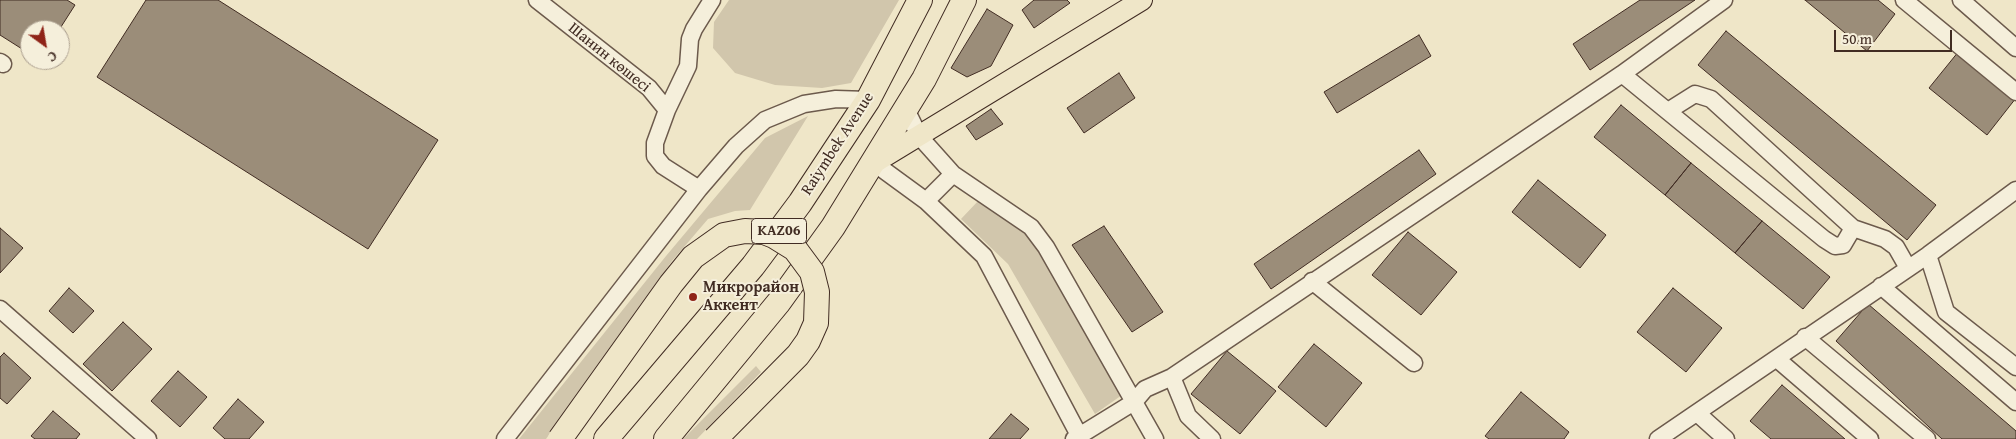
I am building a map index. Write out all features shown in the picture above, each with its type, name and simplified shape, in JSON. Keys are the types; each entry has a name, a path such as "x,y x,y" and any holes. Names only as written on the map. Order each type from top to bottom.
{"highway":[{"name":"Raiymbek Avenue","path":"606,439 753,266 800,203 868,100 920,0"},
{"name":"KАZ06","path":"666,439 779,302 833,228 924,79 964,0"},
{"path":"560,439 671,284 694,257 724,235 745,231 764,232 795,249 812,272 818,292 816,323 808,341 798,355 714,439"}],"main road":[{"path":"874,163 1142,0"}],"street":[{"name":"Шанин көшесі","path":"537,0 649,88 667,110"},
{"path":"699,189 663,166 655,156 655,143 667,110 688,66 690,40 694,29 712,0"},
{"path":"874,163 926,202 984,256 1078,438 1134,402 1145,389 1172,376 1622,74 1724,0"},
{"path":"1904,0 2016,92"},
{"path":"1961,0 2016,48"},
{"path":"1622,74 1836,246 1843,245 1853,228"},
{"path":"1668,111 1694,94 1711,99 1853,228 1885,239 1896,247 1908,268"},
{"path":"504,439 699,189 736,146 765,120 804,104 836,99 868,100"},
{"path":"906,109 920,136 952,174 1031,227 1046,247 1155,439"},
{"path":"926,202 952,174"},
{"path":"1658,439 1777,359 1805,337 1928,255 2016,190"},
{"path":"1928,255 1946,312 2016,367"},
{"path":"1312,281 1414,363"},
{"path":"1881,286 2016,402"},
{"path":"0,309 148,439"},
{"path":"1805,337 1927,439"},
{"path":"1777,359 1870,439"},
{"path":"1172,376 1188,416 1212,439"},
{"path":"1697,413 1726,439"}],"shaded area":[{"path":"729,0 899,0 851,83 822,88 775,85 735,73 713,48 714,22"},
{"path":"808,116 750,210 735,211 708,219 672,261 546,439 519,439 666,256 765,138"},
{"path":"979,200 1030,236 1122,395 1095,414 1008,264 961,219"},
{"path":"756,366 761,372 697,439 683,439"}],"building":[{"path":"0,0 67,0 75,5 65,20 20,20 20,48 0,35"},
{"path":"146,0 218,0 438,140 368,249 97,77"},
{"path":"1034,0 1067,0 1070,3 1034,28 1022,10"},
{"path":"1640,0 1695,0 1590,70 1573,44"},
{"path":"1805,0 1878,0 1895,14 1867,51"},
{"path":"987,9 1013,25 991,66 967,77 951,68"},
{"path":"1726,31 1936,205 1907,240 1698,65"},
{"path":"1419,35 1431,56 1337,113 1324,92"},
{"path":"1959,51 2016,98 1987,135 1929,88"},
{"path":"1119,73 1135,98 1084,133 1067,108"},
{"path":"1621,105 1691,163 1665,195 1594,137"},
{"path":"991,109 1003,124 976,140 966,126"},
{"path":"1419,150 1436,174 1271,289 1254,264"},
{"path":"1691,163 1762,221 1735,253 1665,195"},
{"path":"1538,180 1606,235 1580,268 1512,212"},
{"path":"1762,221 1830,277 1803,309 1735,253"},
{"path":"1104,226 1163,312 1132,332 1072,245"},
{"path":"0,228 23,248 0,273"},
{"path":"1408,232 1457,272 1421,315 1372,275"},
{"path":"69,288 94,311 73,333 49,311"},
{"path":"1673,288 1722,328 1686,372 1637,332"},
{"path":"1868,304 2016,431 2016,439 1942,439 1836,341"},
{"path":"123,322 152,349 112,391 83,364"},
{"path":"1314,344 1362,383 1326,427 1278,387"},
{"path":"1227,351 1276,391 1240,434 1191,394"},
{"path":"4,353 31,378 7,404 0,398 0,357"},
{"path":"178,371 207,397 180,427 151,401"},
{"path":"1782,385 1845,439 1771,439 1750,421"},
{"path":"1521,392 1569,432 1564,439 1489,439 1485,436"},
{"path":"238,399 264,422 249,439 225,439 213,428"},
{"path":"53,411 80,434 76,439 35,439 31,436"},
{"path":"1011,414 1029,429 1020,439 989,439"}],"place":[{"name":"Микрорайон Аккент","path":"693,297"}]}
